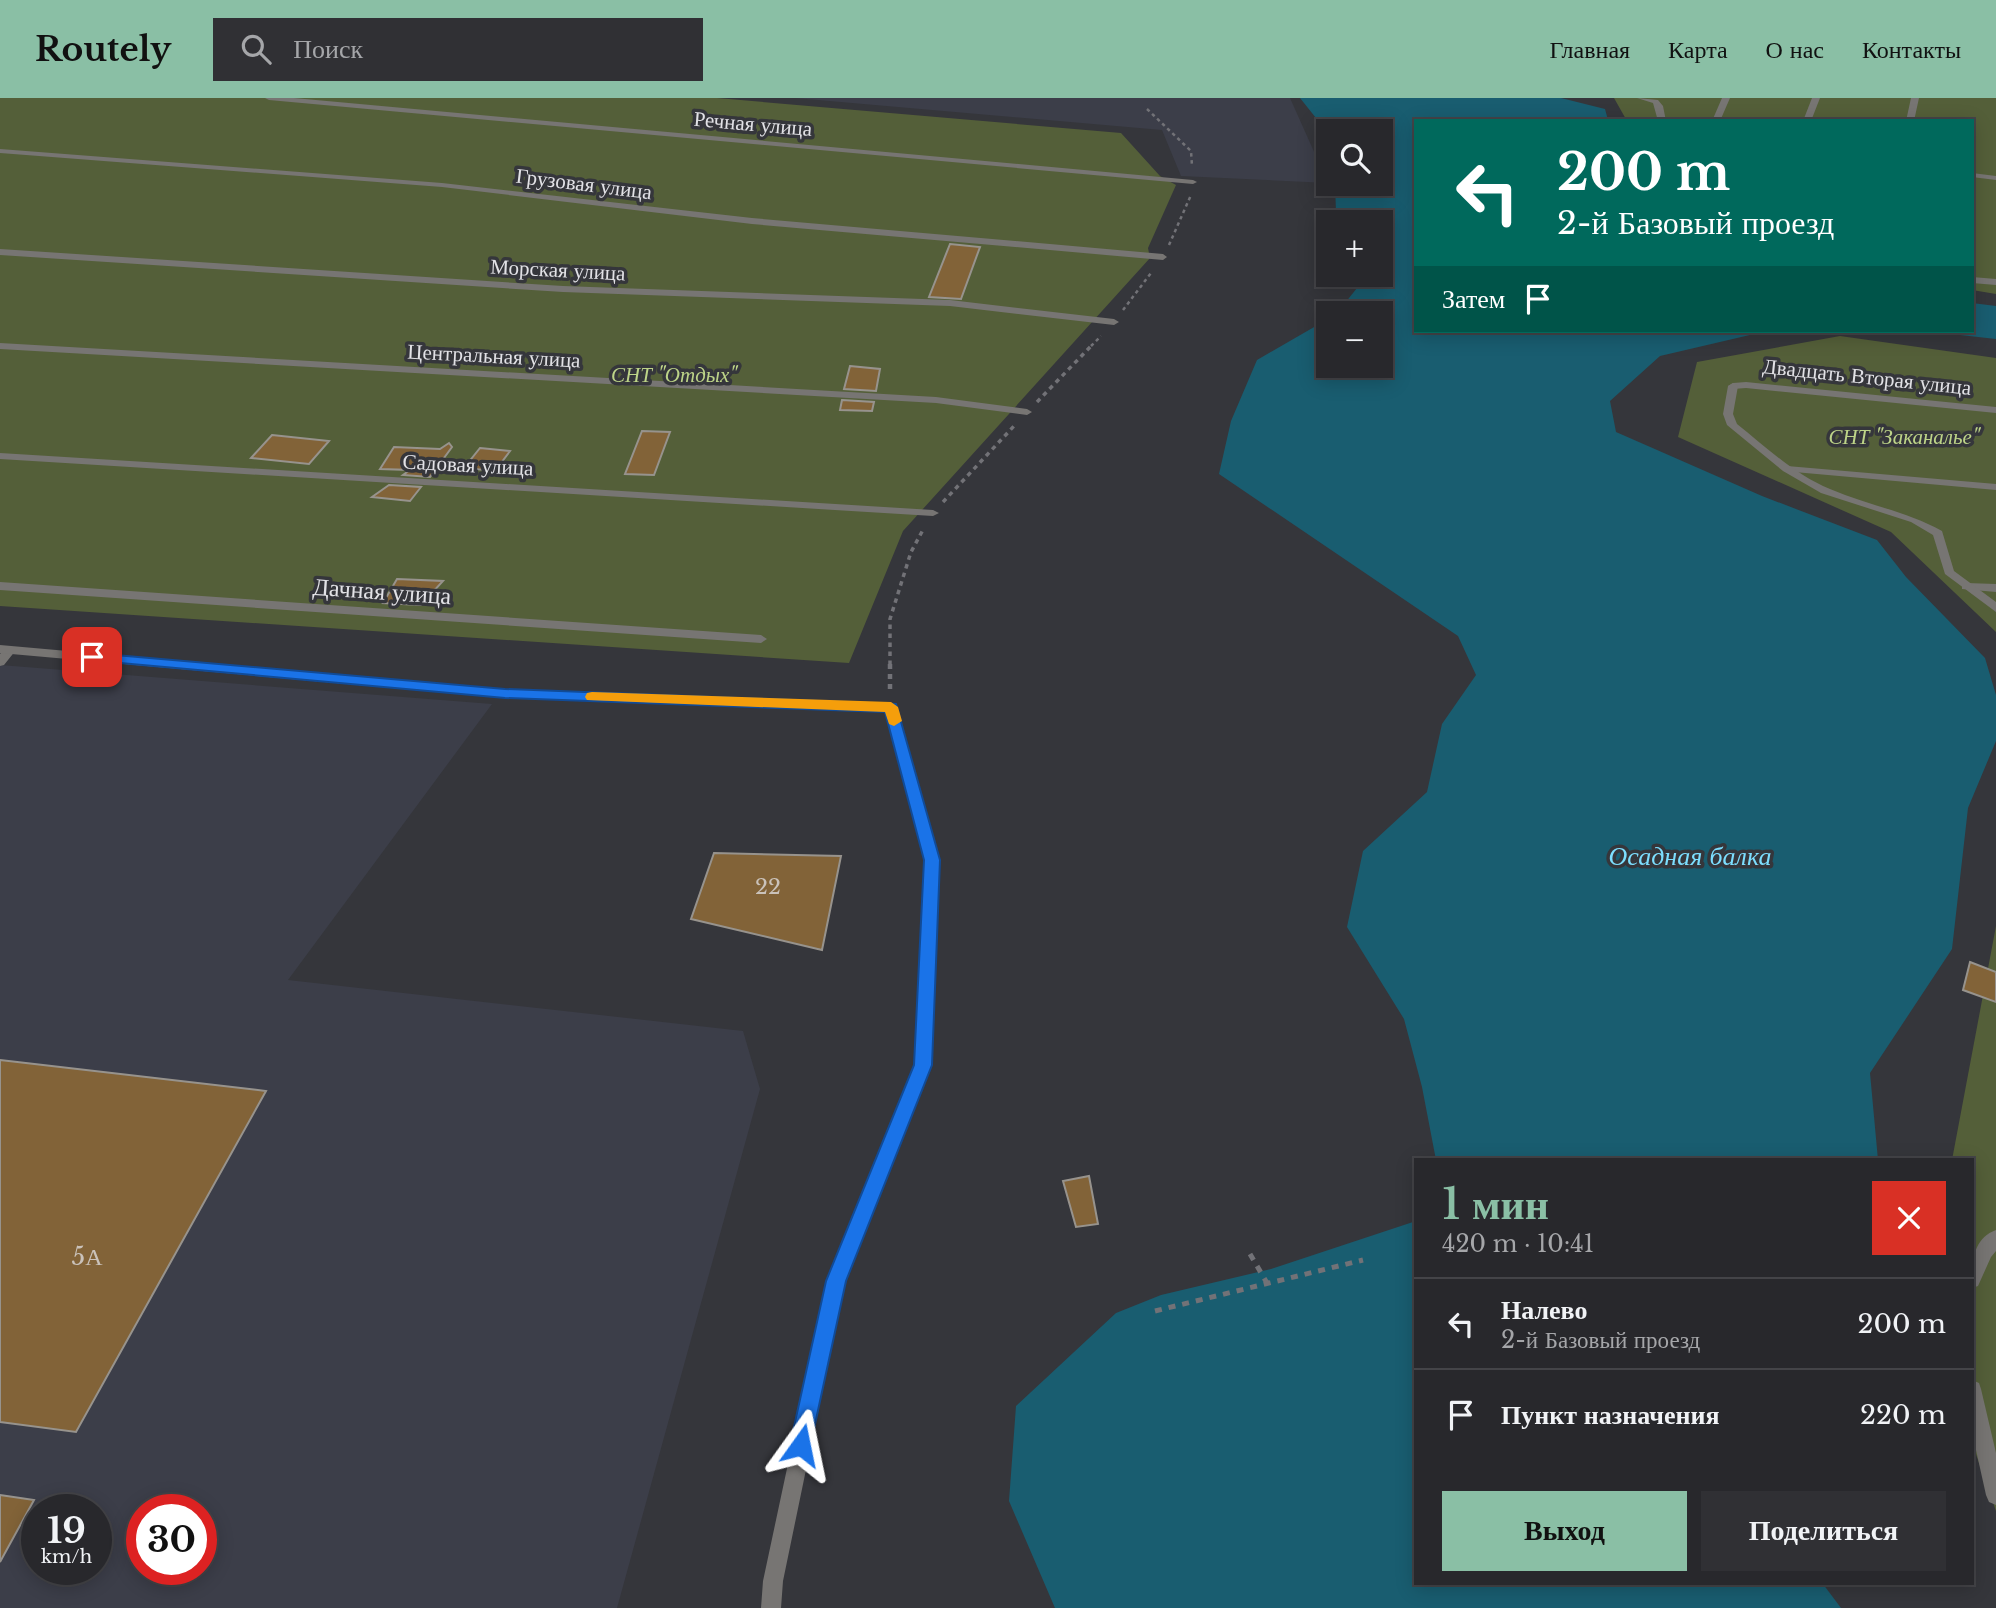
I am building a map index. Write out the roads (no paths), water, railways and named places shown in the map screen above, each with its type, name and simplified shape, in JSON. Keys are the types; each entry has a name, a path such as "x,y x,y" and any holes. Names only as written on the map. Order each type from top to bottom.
{"street":[{"name":"Речная улица","path":"269,98 1193,182"},
{"path":"1641,98 1657,100 1662,119"},
{"path":"1717,119 1726,98"},
{"path":"1808,119 1816,98"},
{"path":"1910,119 1915,98"},
{"name":"Грузовая улица","path":"0,151 442,185 751,221 1163,257"},
{"path":"1974,175 1996,178"},
{"name":"Морская улица","path":"0,252 563,289 950,303 1114,322"},
{"path":"1974,280 1996,282"},
{"name":"Центральная улица","path":"0,346 936,400 1027,412"},
{"name":"Двадцать Вторая улица","path":"1787,469 1732,425 1728,414 1734,386 1773,387 1996,410"},
{"name":"Садовая улица","path":"0,456 933,513"},
{"path":"1787,469 1996,487"},
{"path":"1787,469 1825,491 1915,520 1938,534 1950,572 1996,608"},
{"name":"Дачная улица","path":"0,586 761,639"},
{"path":"1966,587 1996,588"},
{"path":"3,653 505,694 891,707 932,860 923,1065 836,1281 773,1581 771,1608"},
{"path":"1974,1275 1984,1252 1996,1238"},
{"path":"1974,1399 1996,1495"}],"water":[{"name":"Осадная балка","path":"1300,98 1561,98 1605,109 1608,119 1414,119 1414,333 1758,333 1660,356 1610,401 1616,432 1762,496 1877,540 1906,577 1985,658 1996,695 1996,741 1968,808 1952,949 1870,1073 1878,1158 1436,1158 1422,1087 1404,1019 1347,927 1363,851 1427,792 1442,724 1476,675 1458,636 1219,474 1231,421 1257,360 1316,326 1316,378 1393,378 1393,301 1347,301 1358,287 1393,287 1393,210 1336,210 1335,196 1393,196 1393,119 1317,119"},
{"path":"1974,303 1996,306 1996,339 1942,333 1974,333"},
{"path":"1414,1220 1414,1585 1824,1585 1841,1608 1055,1608 1009,1501 1016,1406 1116,1313 1161,1295 1271,1269"}],"park label":[{"name":"СНТ \"Отдых\"","path":"674,375"},
{"name":"СНТ \"Заканалье\"","path":"1904,437"}]}
